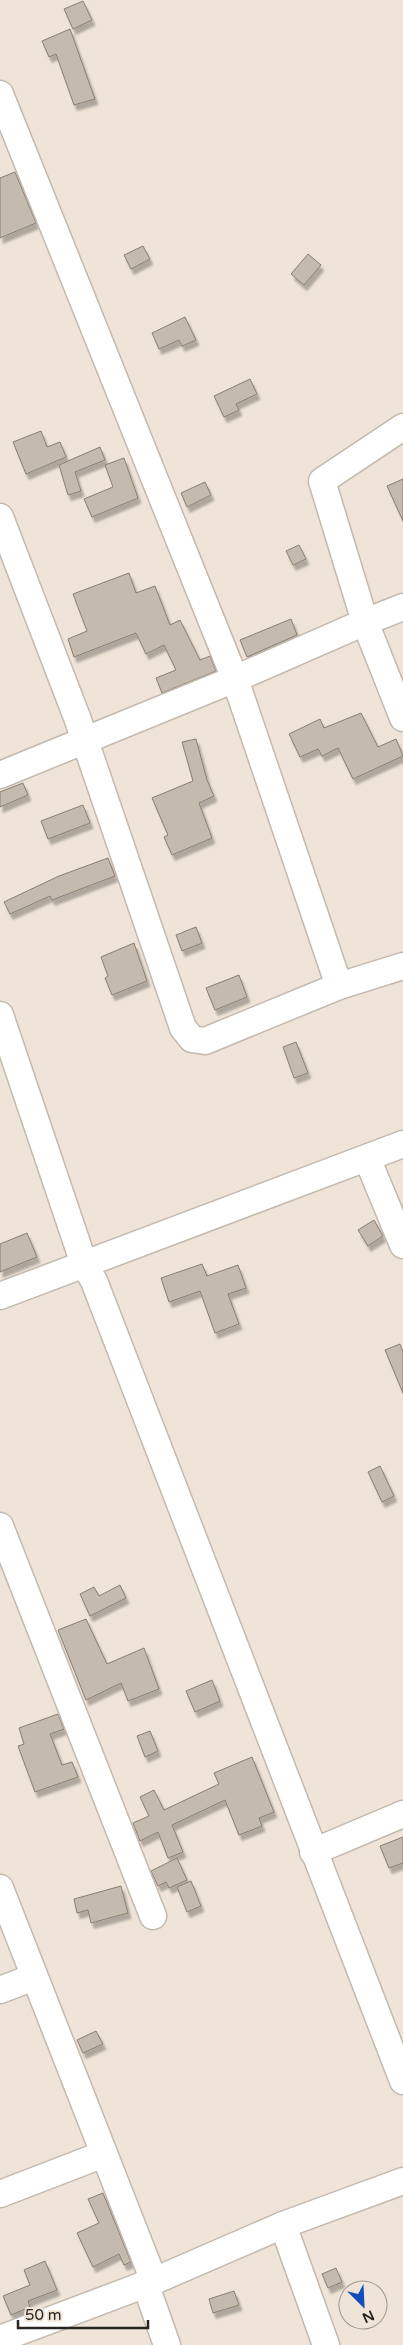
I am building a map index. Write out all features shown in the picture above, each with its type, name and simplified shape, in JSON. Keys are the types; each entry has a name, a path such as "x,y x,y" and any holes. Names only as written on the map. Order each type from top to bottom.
{"street":[{"path":"0,94 235,679 339,986"},
{"path":"403,427 322,481 364,622 403,718"},
{"path":"0,517 84,739 183,1028 192,1039 205,1041 339,986 403,966"},
{"path":"0,775 84,739 235,679 364,622 403,607"},
{"path":"0,1015 84,1264 97,1290 403,2081"},
{"path":"0,1296 403,1144"},
{"path":"367,1158 403,1245"},
{"path":"0,1526 153,1916"},
{"path":"313,1852 403,1814"},
{"path":"0,1888 104,2154 150,2282 167,2345"},
{"path":"0,1990 34,1977"},
{"path":"0,2194 104,2154"},
{"path":"0,2339 150,2282 283,2225 403,2181"},
{"path":"283,2225 326,2345"}],"building":[{"path":"83,1 92,20 73,29 64,9"},
{"path":"70,29 95,99 74,105 56,54 49,57 42,41"},
{"path":"15,172 36,223 0,238 0,178"},
{"path":"143,246 150,259 131,269 124,255"},
{"path":"308,254 321,265 304,285 291,274"},
{"path":"185,317 196,340 182,346 179,340 159,349 152,333"},
{"path":"250,379 257,394 236,404 239,410 224,417 214,396"},
{"path":"41,431 47,447 60,442 66,457 26,474 13,442"},
{"path":"100,447 105,460 75,472 81,491 68,495 59,465"},
{"path":"124,458 138,498 92,517 84,499 113,487 105,465"},
{"path":"403,479 403,521 387,486"},
{"path":"205,482 211,495 187,507 181,493"},
{"path":"299,545 306,559 293,565 286,551"},
{"path":"129,573 136,593 155,586 170,625 180,620 200,660 210,656 216,671 162,693 156,678 176,670 164,645 146,654 136,633 74,657 68,639 87,631 73,594"},
{"path":"291,619 297,635 247,657 240,640"},
{"path":"361,713 378,747 396,739 403,756 353,779 338,748 322,756 318,749 300,757 289,734 320,719 324,728"},
{"path":"196,739 207,780 214,796 199,803 212,838 172,855 164,837 168,835 152,798 193,781 182,742"},
{"path":"23,783 28,795 0,807 0,792"},
{"path":"83,805 90,823 48,839 41,821"},
{"path":"108,858 115,876 52,900 50,896 10,914 4,902 59,876"},
{"path":"196,927 202,943 182,951 176,935"},
{"path":"134,943 147,981 112,995 105,978 108,976 101,957"},
{"path":"239,975 247,997 215,1010 206,988"},
{"path":"296,1042 308,1073 294,1078 283,1047"},
{"path":"374,1220 383,1236 368,1246 358,1230"},
{"path":"27,1233 37,1257 0,1272 0,1244"},
{"path":"202,1264 207,1276 238,1265 246,1288 228,1294 239,1324 215,1333 200,1291 169,1302 161,1278"},
{"path":"400,1344 403,1352 403,1393 385,1350"},
{"path":"380,1466 394,1496 382,1502 368,1472"},
{"path":"120,1585 126,1598 90,1616 80,1594 94,1587 99,1596"},
{"path":"86,1619 107,1664 144,1648 159,1689 128,1701 121,1683 86,1700 58,1630"},
{"path":"212,1680 220,1701 195,1712 186,1691"},
{"path":"58,1714 64,1729 50,1734 62,1765 72,1762 78,1777 35,1792 18,1746 24,1744 19,1728"},
{"path":"150,1731 158,1751 145,1757 137,1736"},
{"path":"252,1757 274,1812 259,1818 262,1826 239,1835 225,1800 172,1825 183,1852 168,1858 158,1832 140,1841 133,1823 149,1816 140,1797 154,1790 164,1810 219,1784 214,1773"},
{"path":"403,1837 403,1863 389,1868 380,1846"},
{"path":"177,1858 187,1880 169,1888 166,1882 158,1886 151,1871"},
{"path":"191,1881 201,1906 187,1912 177,1887"},
{"path":"121,1886 128,1913 91,1923 88,1910 77,1913 74,1899"},
{"path":"96,2031 103,2044 83,2053 77,2040"},
{"path":"103,2193 131,2262 124,2265 119,2254 93,2267 77,2233 99,2223 88,2199"},
{"path":"45,2261 57,2290 28,2301 30,2307 11,2315 3,2296 30,2285 24,2270"},
{"path":"336,2268 341,2280 338,2280 338,2284 328,2288 322,2274"},
{"path":"234,2291 239,2305 213,2313 209,2299"}]}
